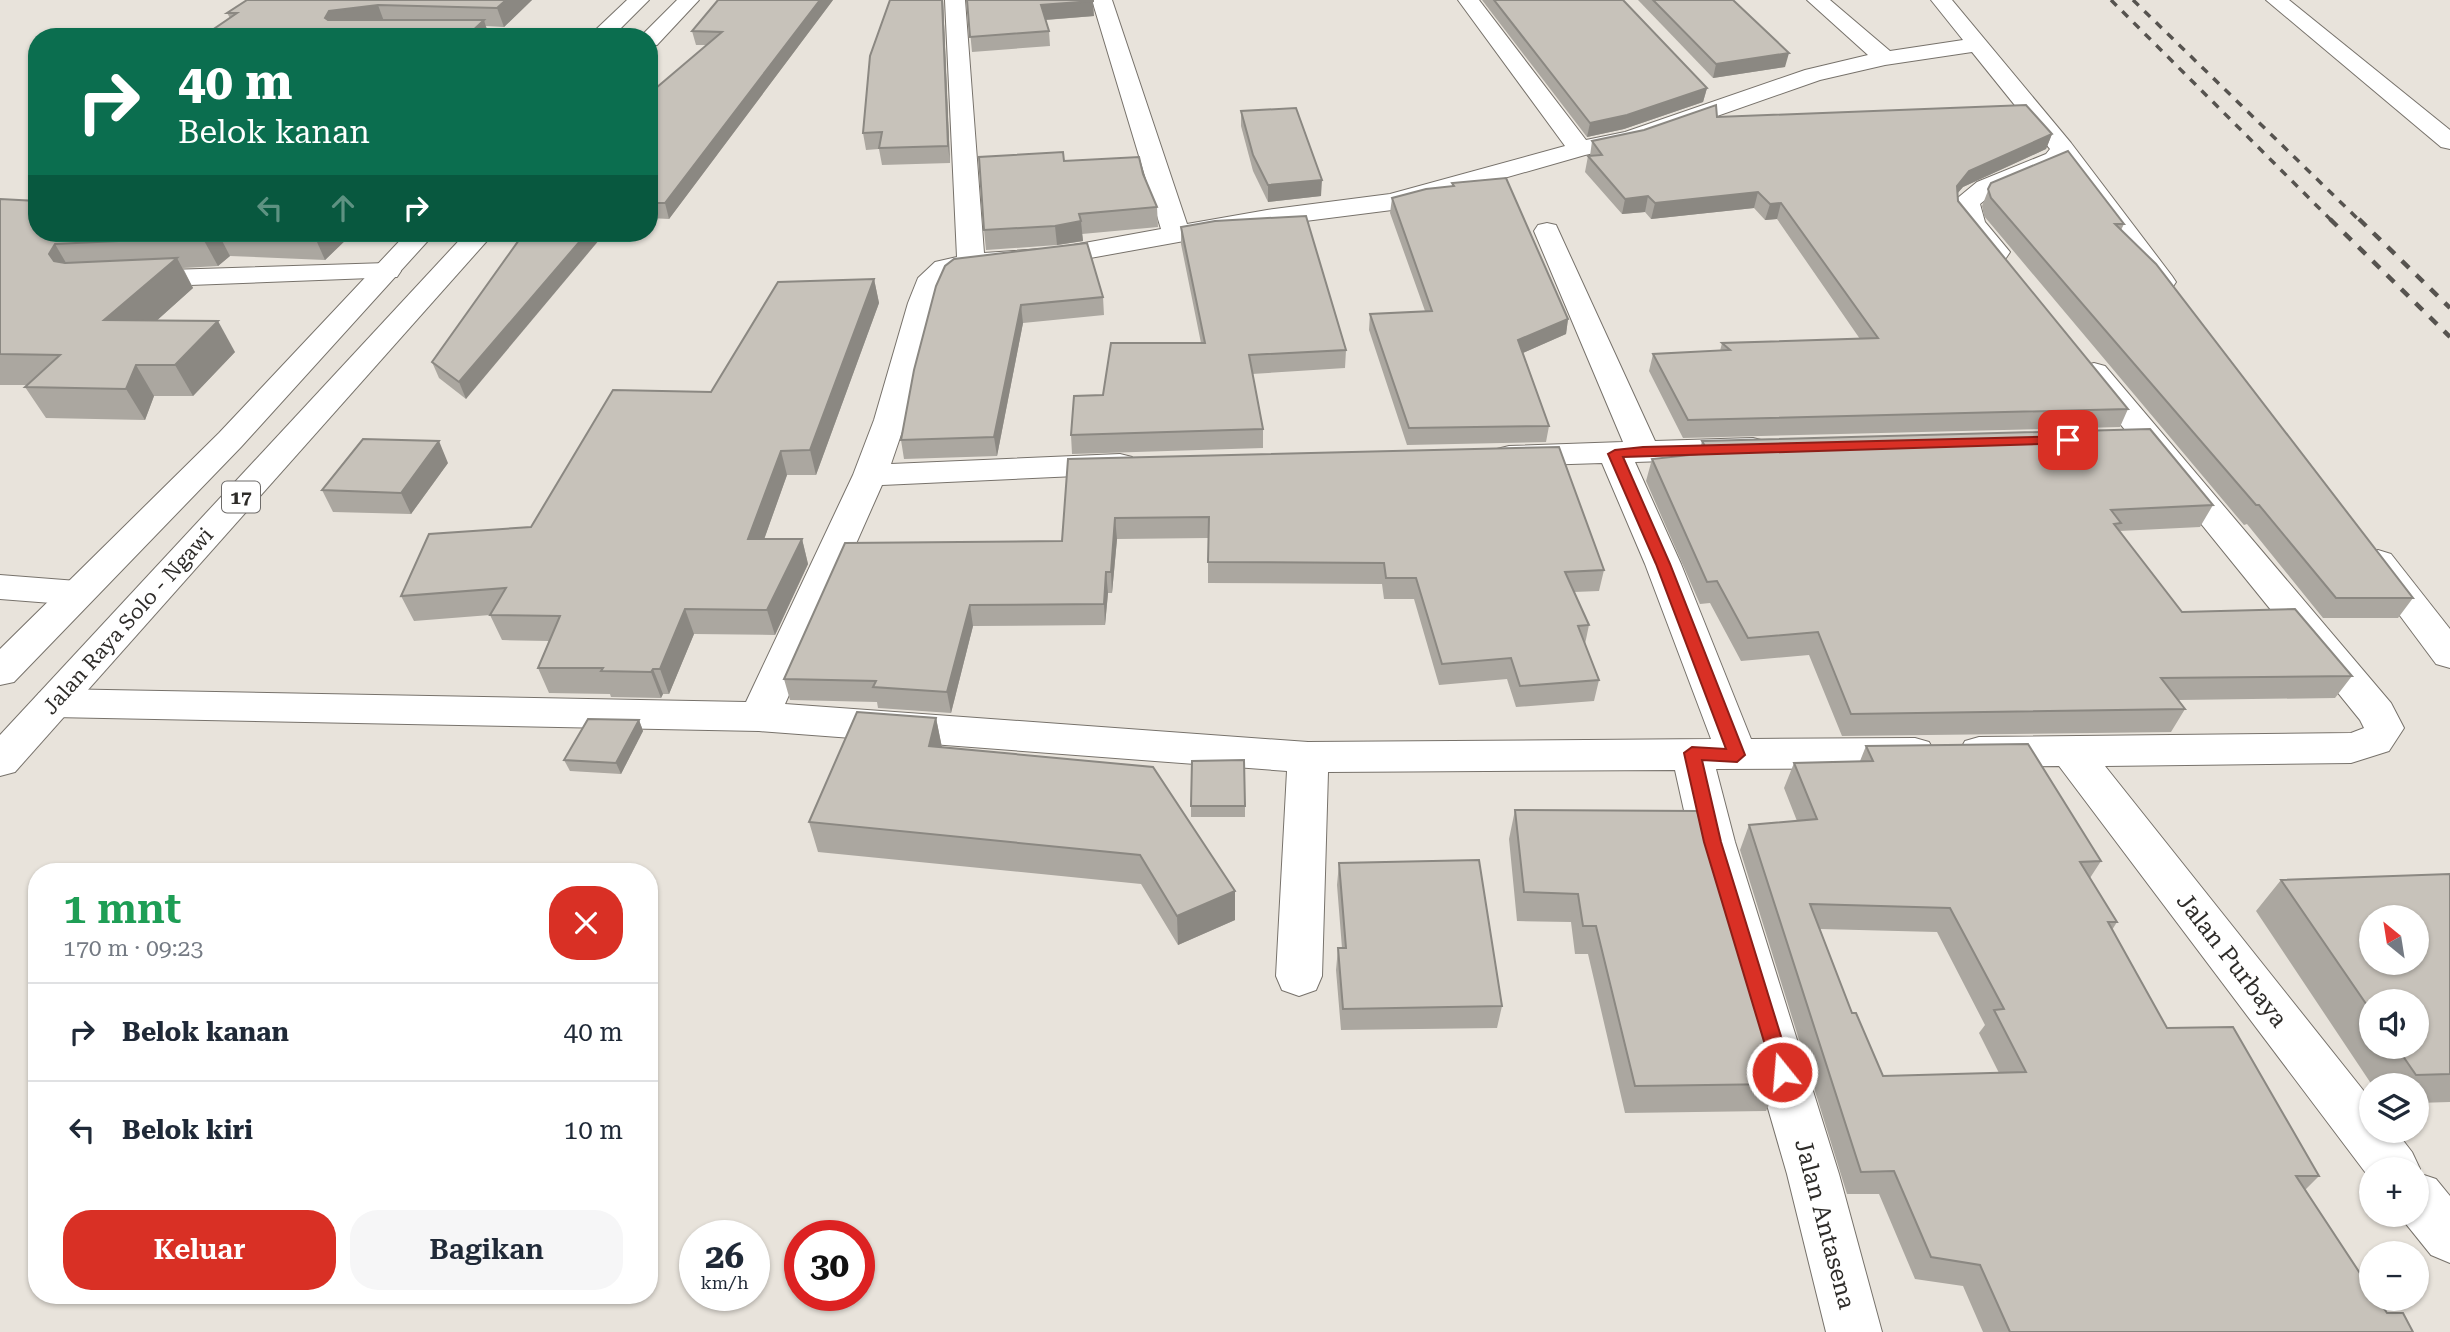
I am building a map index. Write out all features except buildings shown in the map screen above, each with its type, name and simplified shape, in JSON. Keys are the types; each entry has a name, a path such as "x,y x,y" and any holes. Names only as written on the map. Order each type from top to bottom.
{"main road":[{"path":"609,28 639,0"},
{"path":"658,31 689,0"},
{"path":"955,0 971,262"},
{"path":"1102,0 1177,236"},
{"path":"1468,0 1580,149"},
{"path":"1817,0 1885,58"},
{"path":"1941,0 2062,148 2176,301"},
{"path":"2276,0 2446,135"},
{"path":"759,717 870,475 890,420 922,303 932,278 945,268 971,262 1057,256 1268,218 1392,202 1675,124 1813,75 1885,58 1976,45"},
{"path":"1705,86 1723,106"},
{"path":"2021,282 1970,220 1965,210 1967,201 1986,187 2055,159 2062,148"},
{"name":"Jalan Antasena","path":"1547,231 1629,452 1663,564 1715,754 1713,842 1813,1174 1854,1332"},
{"name":"17","path":"0,672 230,440 414,242"},
{"name":"Jalan Raya Solo - Ngawi","path":"0,761 473,242"},
{"path":"111,281 387,271"},
{"path":"53,703 759,717 1308,757 2351,748 2368,746 2380,738 2384,728 2377,713 2072,345"},
{"path":"2107,439 2148,438"},
{"path":"1476,457 1780,447"},
{"path":"870,475 1145,463"},
{"path":"2356,534 2450,656"},
{"path":"0,587 77,593"},
{"name":"Jalan Purbaya","path":"2070,751 2385,1157"},
{"path":"1298,976 1308,757"},
{"path":"2429,1212 2450,1237"}],"railway":[{"path":"2111,0 2330,219"},
{"path":"2133,0 2360,221"},
{"path":"2330,219 2450,337"},
{"path":"2359,219 2450,308"}],"route":[{"path":"1782,1072 1713,842 1692,753 1737,755 1663,564 1615,454 1643,451 2068,440"}]}
